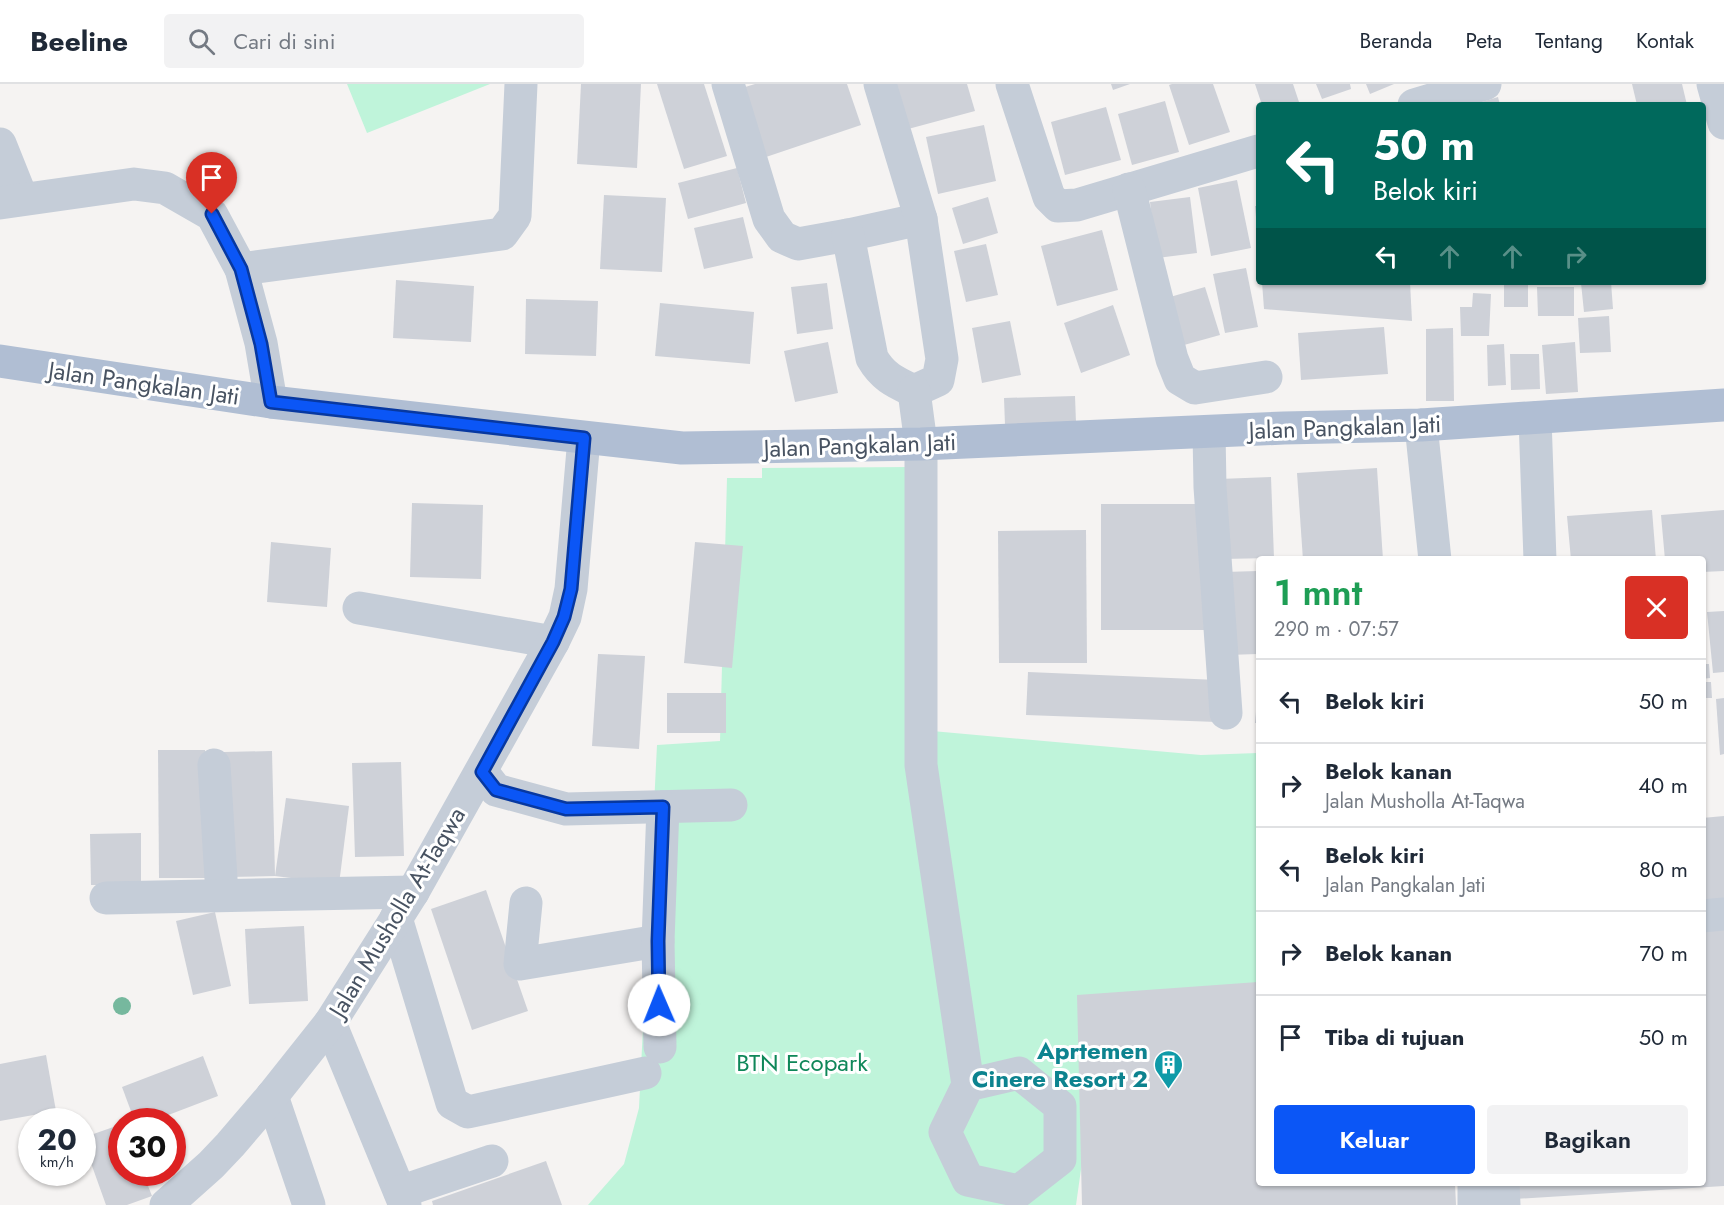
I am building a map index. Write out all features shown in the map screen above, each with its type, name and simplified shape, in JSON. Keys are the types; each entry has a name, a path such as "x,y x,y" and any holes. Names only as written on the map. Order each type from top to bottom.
{"main road":[{"name":"Jalan Pangkalan Jati","path":"0,361 271,402 682,448 921,444 1421,425 1724,405"}],"street":[{"path":"241,269 502,234 515,216 521,84"},
{"path":"728,84 769,219 782,237 798,244 921,219"},
{"path":"880,84 921,219 942,359 938,380 914,392"},
{"path":"1012,84 1049,197 1058,206 1077,205 1256,152"},
{"path":"1424,102 1485,84"},
{"path":"1713,84 1724,123"},
{"path":"0,144 11,201 134,184 165,188 212,214 241,269 261,344 271,402"},
{"path":"1129,189 1172,360 1180,379 1195,388 1266,377"},
{"path":"848,235 873,358 879,370 891,380 914,392"},
{"path":"914,392 921,444 921,765 968,1085 945,1132 968,1180 984,1194 1019,1191 1031,1193 1060,1159 1060,1106 1019,1073 968,1085"},
{"path":"1535,418 1540,556"},
{"path":"1421,425 1436,556"},
{"path":"1209,432 1210,487 1226,713"},
{"name":"Jalan Musholla At-Taqwa","path":"166,1205 211,1165 272,1096 330,1023 404,905 482,772 553,642 564,617 571,589 584,438"},
{"path":"359,608 553,642"},
{"path":"214,765 222,895"},
{"path":"482,772 496,790 566,809 731,805"},
{"path":"106,898 222,895 404,905 452,1103 468,1112 652,1060 663,807"},
{"path":"526,903 520,964 658,941"},
{"path":"1706,916 1724,914"},
{"path":"330,1023 403,1198 492,1161"},
{"path":"272,1096 309,1205"},
{"path":"1474,1186 1474,1205"},
{"path":"1503,1186 1504,1205"}],"green space":[{"path":"347,84 490,84 367,133"},
{"name":"BTN Ecopark","path":"911,467 932,731 1201,755 1256,753 1256,1102 1091,1098 1076,1205 588,1205 624,1164 639,1108 657,745 720,741 727,478 762,478 762,468"}],"building":[{"path":"581,84 641,84 637,168 577,164"},
{"path":"657,84 704,84 727,156 684,169"},
{"path":"755,84 847,84 861,125 766,157 742,88"},
{"path":"883,84 967,84 975,111 897,132"},
{"path":"1111,84 1130,84 1113,90"},
{"path":"1213,84 1230,132 1189,145 1169,85"},
{"path":"1255,84 1293,84 1299,102 1261,102"},
{"path":"1316,84 1350,84 1351,89 1322,99"},
{"path":"1366,84 1394,84 1370,94"},
{"path":"1632,84 1682,84 1686,102 1636,102"},
{"path":"1498,97 1499,102 1482,102"},
{"path":"1165,101 1179,152 1132,165 1118,114"},
{"path":"1106,107 1121,160 1065,175 1051,122"},
{"path":"984,125 996,181 938,194 926,137"},
{"path":"737,168 746,203 688,219 678,183"},
{"path":"1237,180 1251,248 1211,256 1198,188"},
{"path":"604,195 666,198 662,272 600,269"},
{"path":"988,197 998,233 963,244 952,208"},
{"path":"1190,197 1197,253 1157,258 1150,202"},
{"path":"743,217 753,258 704,269 694,228"},
{"path":"1102,230 1118,290 1057,306 1041,246"},
{"path":"986,244 998,295 966,302 954,251"},
{"path":"1246,268 1258,327 1225,333 1213,274"},
{"path":"396,280 474,286 471,342 393,338"},
{"path":"827,283 833,329 797,334 791,287"},
{"path":"1262,285 1410,285 1412,321 1264,309"},
{"path":"1504,285 1528,285 1528,307 1504,307"},
{"path":"1581,285 1611,285 1613,309 1584,312"},
{"path":"1205,287 1220,335 1184,345 1170,297"},
{"path":"1537,287 1574,287 1574,316 1538,316"},
{"path":"1473,293 1491,294 1489,336 1461,336 1460,307 1472,307"},
{"path":"526,299 598,301 596,356 525,354"},
{"path":"660,303 754,312 750,364 655,356"},
{"path":"1113,305 1130,355 1081,373 1064,323"},
{"path":"1609,316 1611,352 1580,353 1578,318"},
{"path":"1010,321 1021,375 982,383 972,328"},
{"path":"1384,327 1388,374 1301,380 1298,333"},
{"path":"1453,328 1454,401 1426,401 1426,329"},
{"path":"828,342 838,393 795,402 784,351"},
{"path":"1575,342 1578,392 1546,394 1542,345"},
{"path":"1504,344 1506,385 1488,386 1487,345"},
{"path":"1510,354 1539,354 1540,389 1511,390"},
{"path":"1075,396 1076,423 1005,425 1004,398"},
{"path":"1377,468 1383,556 1303,556 1297,473"},
{"path":"1271,477 1274,556 1222,559 1219,479"},
{"path":"412,503 483,505 481,579 410,577"},
{"path":"1101,504 1203,504 1204,630 1101,630"},
{"path":"1652,510 1656,556 1571,556 1567,516"},
{"path":"1724,510 1724,571 1706,572 1706,556 1665,556 1661,515"},
{"path":"1086,530 1087,663 999,663 998,531"},
{"path":"271,542 331,548 327,607 267,602"},
{"path":"695,542 743,546 732,668 684,663"},
{"path":"1256,571 1256,654 1227,655 1224,572"},
{"path":"1724,611 1724,672 1713,673 1707,612"},
{"path":"598,654 645,656 639,749 592,746"},
{"path":"1706,664 1709,664 1710,678 1706,678"},
{"path":"1028,672 1218,680 1217,722 1026,715"},
{"path":"1706,682 1711,682 1712,698 1706,698"},
{"path":"667,693 726,693 726,733 667,733"},
{"path":"1724,698 1724,754 1720,755 1716,699"},
{"path":"158,750 205,750 207,878 159,878"},
{"path":"272,751 275,876 226,877 224,752"},
{"path":"401,762 404,856 355,857 352,763"},
{"path":"286,798 349,806 339,884 275,876"},
{"path":"1724,816 1724,1186 1499,1200 1498,1186 1706,1186 1706,818"},
{"path":"141,833 141,885 91,885 90,834"},
{"path":"486,890 528,1011 472,1030 431,909"},
{"path":"215,912 231,986 193,995 176,921"},
{"path":"304,926 308,1001 249,1004 245,929"},
{"name":"Aprtemen Cinere Resort 2","path":"1256,982 1256,1186 1455,1186 1456,1205 1082,1205 1077,995"},
{"path":"46,1055 55,1108 18,1108 18,1118 0,1121 0,1064"},
{"path":"203,1056 218,1096 186,1108 130,1108 122,1087"},
{"path":"108,1129 108,1186 148,1186 152,1196 127,1205 106,1205 96,1177 96,1133"},
{"path":"546,1161 562,1205 433,1205 432,1201"}],"place":[{"name":"Aprtemen Cinere Resort 2","path":"1169,1090"}],"route":[{"path":"212,214 241,269 261,344 271,402 584,438 571,589 564,617 553,642 482,772 496,790 566,809 663,807 658,941 659,1005"}]}
